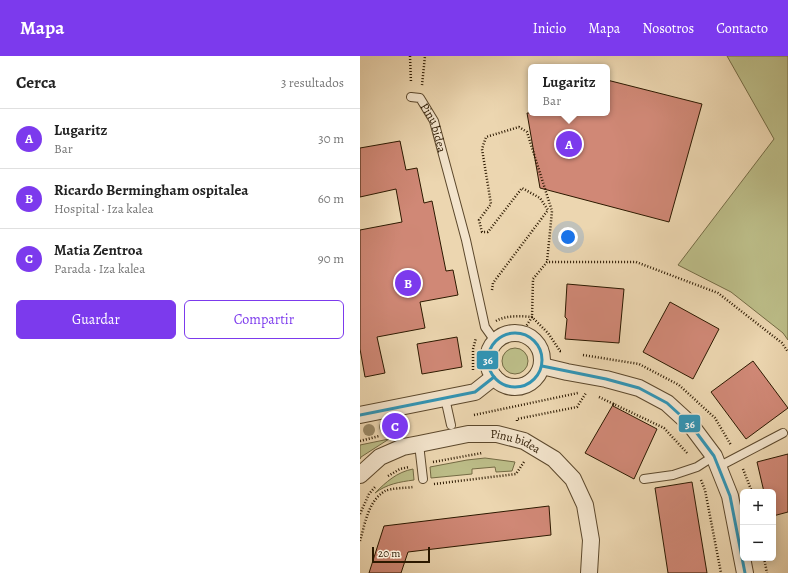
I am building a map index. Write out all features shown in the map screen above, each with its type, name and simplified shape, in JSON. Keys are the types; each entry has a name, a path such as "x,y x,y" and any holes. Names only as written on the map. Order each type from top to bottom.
{"street":[{"path":"511,333 522,333 536,342 541,351 543,361 536,378 523,386 513,387 505,385 494,377 488,361 489,353 495,341 503,336 511,333"},
{"path":"542,366 606,379 639,388 667,403 690,424 716,462 730,496 745,573"},
{"path":"360,415 475,392 494,377"},
{"name":"Pinu bidea","path":"360,475 380,457 403,447 468,434 497,434 524,442 554,459 573,479 585,505 591,540 589,573"}],"lane":[{"name":"Pinu bidea","path":"411,97 420,98 434,121 466,240 485,327 495,341"},
{"path":"445,398 451,425"},
{"path":"644,479 673,475 716,462 783,433"},
{"path":"418,444 423,479"}],"path":[{"name":"Pinu bidea","path":"410,56 411,97"},
{"name":"Pinu bidea","path":"420,98 425,56"},
{"path":"492,295 493,283 548,210 540,198 522,188 488,232 482,232 479,220 491,204 482,150 486,138 519,127 527,132 552,211 547,262 533,279 532,317 522,333"},
{"path":"547,262 636,262 711,290 718,293 782,343 788,352"},
{"path":"515,426 517,419 576,407 587,391"},
{"path":"385,477 400,469 486,453"},
{"path":"432,485 516,474 526,460 519,458"},
{"path":"360,514 369,494 379,483"},
{"path":"360,541 369,510 377,498 386,491 416,487"},
{"path":"765,561 767,573"}],"green space":[{"path":"727,56 788,56 788,340 783,333 731,292 678,265 774,139"},
{"path":"515,348 524,352 528,361 524,370 515,374 506,370 502,361 506,352"},
{"path":"389,439 361,457 360,459 360,445"},
{"path":"485,458 515,462 512,471 496,472 495,467 472,469 472,474 431,478 430,467"},
{"path":"413,469 414,480 384,487 375,493 397,475"}],"building":[{"path":"610,81 702,104 669,222 540,188 527,113 528,116 610,116"},
{"path":"400,141 406,170 417,168 424,203 432,201 446,271 453,270 458,295 420,302 425,328 377,337 385,373 365,377 360,349 360,230 402,222 396,189 360,197 360,148"},
{"path":"567,284 624,289 619,343 565,339 567,319 565,317"},
{"path":"670,302 719,329 693,379 643,352"},
{"path":"457,337 462,367 422,374 417,344"},
{"path":"753,361 788,408 746,439 711,392"},
{"path":"614,403 613,406 657,429 634,479 585,453"},
{"path":"788,454 788,512 776,515 776,489 763,489 757,462"},
{"path":"692,482 707,573 668,573 655,488"},
{"path":"549,506 551,535 408,552 401,573 369,573 384,526"}],"transit line":[{"name":"36","path":"510,333 520,333 530,337 538,345 542,355 542,360 542,365 538,375 530,383 520,387 510,387 500,383 492,375 488,365 488,355 492,345 500,337 510,333"},
{"name":"36","path":"542,366 606,379 639,388 667,403 690,424 714,456 730,496 745,573"},
{"name":"36","path":"360,415 475,392 494,377"}],"place":[{"name":"Lugaritz","path":"569,144"},
{"name":"Ricardo Bermingham ospitalea","path":"408,283"},
{"name":"Matia Zentroa","path":"395,426"}]}
